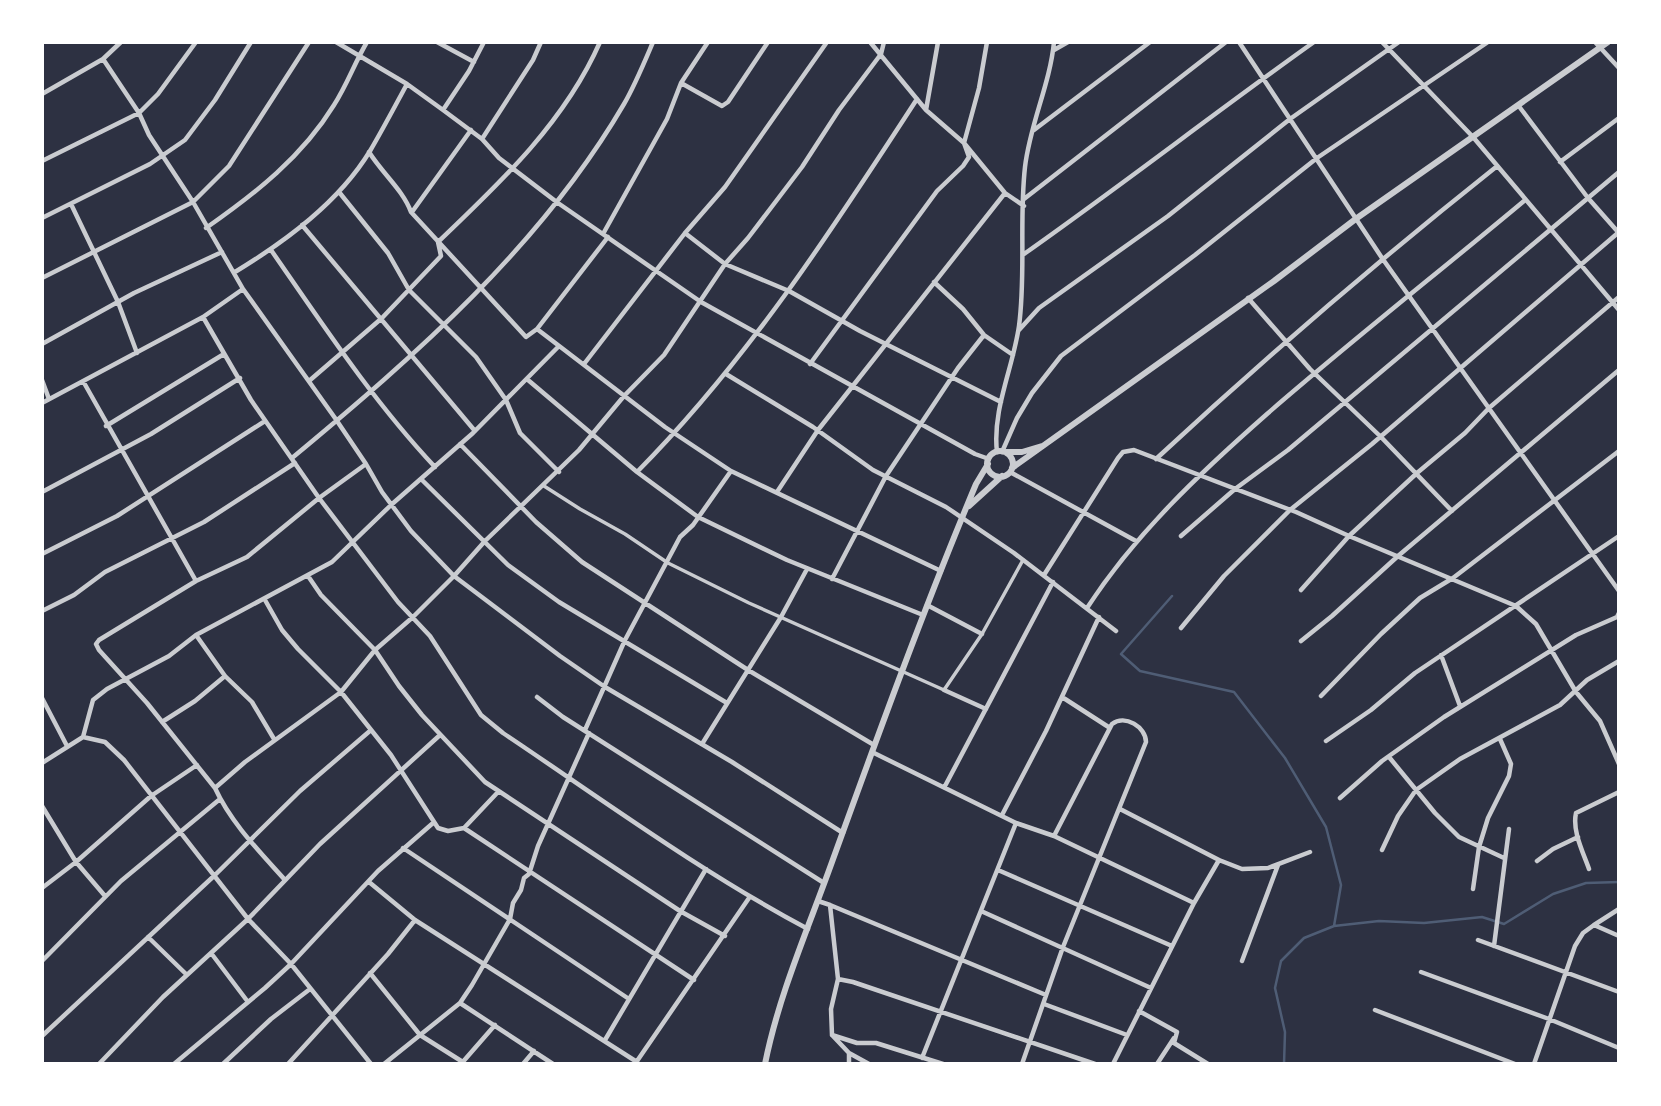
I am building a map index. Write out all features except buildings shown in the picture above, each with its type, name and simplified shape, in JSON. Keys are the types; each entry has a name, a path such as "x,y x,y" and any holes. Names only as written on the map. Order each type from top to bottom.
{"street":[{"path":"42,94 103,59 121,42"},
{"path":"42,161 139,113 158,94 196,42"},
{"path":"42,218 164,156 184,140 215,100 251,42"},
{"path":"42,278 192,202 229,166 309,42"},
{"path":"336,42 407,84 471,130 499,158 558,203 701,302 988,461 993,474 1002,476"},
{"path":"206,228 255,193 303,148 334,105 367,42"},
{"path":"437,42 474,62"},
{"path":"443,110 484,42"},
{"path":"482,139 533,60 541,42"},
{"path":"438,242 514,169 582,78 600,42"},
{"path":"42,611 74,595 104,572 204,522 293,460 443,327 558,203 625,103 653,42"},
{"path":"369,152 379,169 407,202 411,212 526,337 537,329 606,235 667,119 681,83 708,42"},
{"path":"681,83 722,106 728,102 768,42"},
{"path":"584,364 685,233 725,187 827,42"},
{"path":"870,42 926,110 964,143 1005,193 1024,206"},
{"path":"215,788 274,739 341,692 374,650 413,617 485,541 559,472 664,355 726,264 802,167 839,110 881,54 884,42"},
{"path":"926,110 938,42"},
{"path":"810,364 937,191 964,166 969,157 964,143 979,88 987,42"},
{"path":"1011,470 1011,457 1001,452 996,443 1001,402 1018,330 1024,254 1026,165 1054,42"},
{"path":"1053,51 1068,42"},
{"path":"1033,131 1150,42"},
{"path":"1024,199 1226,42"},
{"path":"1239,42 1382,258 1619,591"},
{"path":"1024,254 1120,187 1314,42"},
{"path":"1382,42 1473,137 1524,201 1619,310"},
{"path":"1018,330 1039,308 1168,216 1290,119 1399,42"},
{"path":"765,1064 777,1012 923,615 976,484 988,461 1001,452 1032,393 1061,356 1317,159 1488,42"},
{"path":"968,508 1002,476 1598,45 1608,42"},
{"path":"1598,45 1619,68"},
{"path":"103,59 139,113 149,135 243,289 337,421 391,505 411,531 454,576 606,687 843,833"},
{"path":"235,272 271,250 339,192 369,152 407,84"},
{"path":"637,472 675,434 726,374 789,291 917,99"},
{"path":"1181,628 1218,584 1290,510 1381,436 1619,232 1588,198 1518,105"},
{"path":"1560,162 1619,118"},
{"path":"411,212 471,130"},
{"path":"1156,458 1230,389 1382,258 1496,167"},
{"path":"1181,536 1235,489 1288,450 1619,172"},
{"path":"339,192 388,253 409,290 443,327 476,357 506,400 520,433 559,472"},
{"path":"777,492 818,430 1005,193"},
{"path":"1087,608 1136,541 1198,475 1314,373 1524,201"},
{"path":"71,204 118,302 137,352"},
{"path":"302,225 475,430"},
{"path":"685,233 726,264 789,291 1001,402"},
{"path":"309,381 382,318 441,256 438,242"},
{"path":"271,250 371,392 435,467"},
{"path":"42,344 118,302 222,252"},
{"path":"934,282 963,309 984,335 1013,355"},
{"path":"42,403 203,317 243,289"},
{"path":"1301,590 1349,536 1416,474 1619,297"},
{"path":"1248,298 1314,373 1381,436 1452,511"},
{"path":"203,317 265,421 318,498 446,658 481,715 568,778 749,898 808,930"},
{"path":"537,329 675,434 731,471 942,572"},
{"path":"832,579 886,476 984,335"},
{"path":"83,737 93,700 107,689 169,656 196,635 332,562 475,430 559,346"},
{"path":"106,426 225,354"},
{"path":"1301,641 1619,370"},
{"path":"726,374 818,430 873,470 946,507 1044,575 1116,631"},
{"path":"42,492 121,451 240,378"},
{"path":"527,379 637,472 698,517 807,569 923,615"},
{"path":"42,380 49,399"},
{"path":"83,382 195,582"},
{"path":"42,554 117,516 265,421"},
{"path":"1001,452 1022,452 1050,442"},
{"path":"460,444 521,507 582,562 872,748 1016,823 1054,836 1194,904"},
{"path":"1044,575 1123,452 1134,450 1290,510 1516,606 1536,624 1577,692 1606,731 1619,764"},
{"path":"1321,696 1420,598 1453,578 1619,451"},
{"path":"285,880 249,841 215,788 96,644 195,582 247,557 318,498 366,464"},
{"path":"1011,470 1136,541"},
{"path":"384,1064 460,1003 485,963 510,919 513,903 521,890 625,640 680,537 731,471"},
{"path":"421,479 508,565 559,602 727,703"},
{"path":"544,486 668,563 986,709"},
{"path":"1326,741 1371,710 1415,673 1619,536"},
{"path":"944,690 982,635 1023,560"},
{"path":"702,744 781,617 807,569"},
{"path":"308,576 321,595 374,650 399,686 468,766 498,792 680,911 725,936"},
{"path":"945,786 1053,582"},
{"path":"265,600 282,630 341,692 371,730 400,769 433,823 442,830 464,828 694,980"},
{"path":"927,605 982,635"},
{"path":"1340,798 1389,757 1460,706 1576,635 1616,617 1619,613"},
{"path":"1002,815 1099,617"},
{"path":"196,635 225,676 252,702 274,739"},
{"path":"1441,655 1460,706"},
{"path":"1382,850 1398,816 1416,790 1460,759 1560,705 1587,680 1619,661"},
{"path":"162,722 195,701 225,676"},
{"path":"537,697 825,883"},
{"path":"1062,697 1110,728"},
{"path":"42,698 67,746"},
{"path":"1022,1064 1079,905 1146,742 1143,729 1123,720 1116,720 1054,836"},
{"path":"42,1036 215,875 300,791 371,730"},
{"path":"99,1064 187,975 248,919 320,844 440,734"},
{"path":"42,763 83,737 105,742 124,760 248,919 291,964 371,1064"},
{"path":"1473,888 1479,847 1488,818 1509,776 1511,764 1500,739"},
{"path":"1389,757 1459,837 1504,858"},
{"path":"42,888 152,796 197,765"},
{"path":"464,828 498,792"},
{"path":"1589,869 1578,837 1576,813 1619,792"},
{"path":"42,961 105,896 220,799"},
{"path":"42,806 76,862 105,896"},
{"path":"1120,809 1242,869 1268,868 1310,852"},
{"path":"174,1064 291,964 321,929 369,881 433,823"},
{"path":"922,1058 1016,823"},
{"path":"1494,946 1509,829"},
{"path":"1537,861 1553,849 1578,837"},
{"path":"403,848 629,999"},
{"path":"1113,1064 1219,860"},
{"path":"1242,961 1279,864"},
{"path":"604,1040 706,869"},
{"path":"998,870 1172,946"},
{"path":"369,881 415,919 636,1063 749,898"},
{"path":"818,901 1046,995"},
{"path":"830,905 838,979 831,1009 832,1035 849,1053 869,1064"},
{"path":"1534,1064 1575,946 1583,933 1619,909"},
{"path":"981,911 1151,988"},
{"path":"288,1064 415,919"},
{"path":"1594,925 1619,936"},
{"path":"148,937 187,975"},
{"path":"1478,940 1619,992"},
{"path":"211,953 248,1002"},
{"path":"1421,972 1619,1048"},
{"path":"370,973 420,1035 463,1063 495,1025"},
{"path":"838,979 1095,1064"},
{"path":"223,1064 271,1019 310,989"},
{"path":"460,1003 553,1064"},
{"path":"1044,1003 1126,1035"},
{"path":"1376,1010 1515,1064"},
{"path":"1139,1011 1177,1032"},
{"path":"1157,1064 1177,1032"},
{"path":"1177,1032 1174,1043 1208,1064"},
{"path":"832,1035 857,1042 876,1043 943,1064"},
{"path":"523,1064 534,1051"},
{"path":"849,1053 849,1064"}],"waterway":[{"path":"1172,596 1121,654 1140,671 1234,692 1285,758 1326,827 1341,885 1334,926"},
{"path":"1284,1064 1285,1032 1275,988 1281,961 1304,938 1334,926 1379,921 1424,923 1482,917 1504,924 1553,894 1586,883 1619,882"}]}
